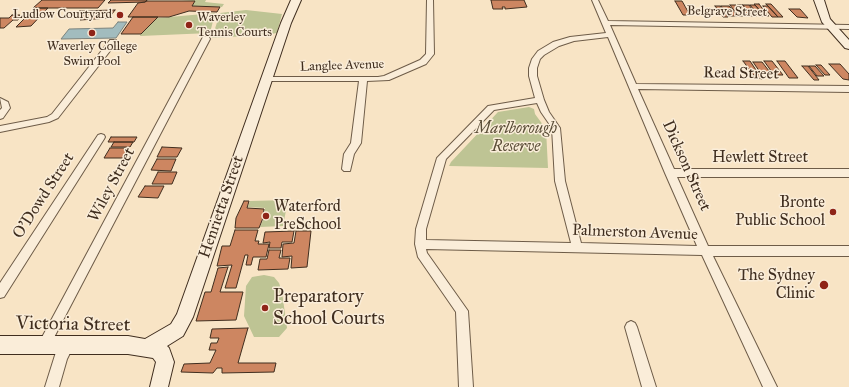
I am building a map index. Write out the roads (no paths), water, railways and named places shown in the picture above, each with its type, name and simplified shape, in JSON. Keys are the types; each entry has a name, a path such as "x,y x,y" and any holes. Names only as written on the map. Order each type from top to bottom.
{"street":[{"name":"Henrietta Street","path":"146,349 177,330 184,317 266,79 296,0"},
{"name":"Langlee Avenue","path":"266,79 363,80 386,78 426,59 430,54 430,0"},
{"name":"Dickson Street","path":"594,0 670,173 770,387"},
{"path":"818,0 823,17 849,46"},
{"name":"Belgrave Street","path":"605,23 849,27"},
{"path":"577,247 560,181 556,128 545,112 532,71 536,59 543,51 556,44 568,40 610,35"},
{"name":"Wiley Street","path":"44,345 206,40"},
{"path":"0,129 49,119 55,116 113,42"},
{"path":"347,169 348,154 356,143 363,80"},
{"name":"Read Street","path":"632,86 849,90"},
{"path":"466,387 462,311 422,254 420,244 421,229 442,158 491,108 540,100"},
{"path":"0,101 6,104 6,108 0,116"},
{"name":"O'Dowd Street","path":"0,293 101,137"},
{"name":"Hewlett Street","path":"670,173 849,173"},
{"name":"Palmerston Avenue","path":"420,244 706,251 849,251"},
{"path":"631,327 649,387"},
{"name":"Victoria Street","path":"0,345 128,345 146,349"},
{"path":"52,387 61,357 68,345"},
{"path":"146,349 156,350 163,354 165,362 159,387"}],"water":[{"name":"Waverley College Swim Pool","path":"118,22 127,22 116,38 61,39 69,29 113,28"}],"place":[{"name":"Ludlow Courtyard","path":"120,15"},
{"name":"Waverley Tennis Courts","path":"189,25"},
{"name":"Waverley College Swim Pool","path":"92,33"},
{"name":"Bronte Public School","path":"833,212"},
{"name":"Waterford PreSchool","path":"266,216"},
{"name":"The Sydney Clinic","path":"824,285"},
{"name":"Preparatory School Courts","path":"265,308"}],"park label":[{"name":"Marlborough Reserve","path":"516,138"}]}
